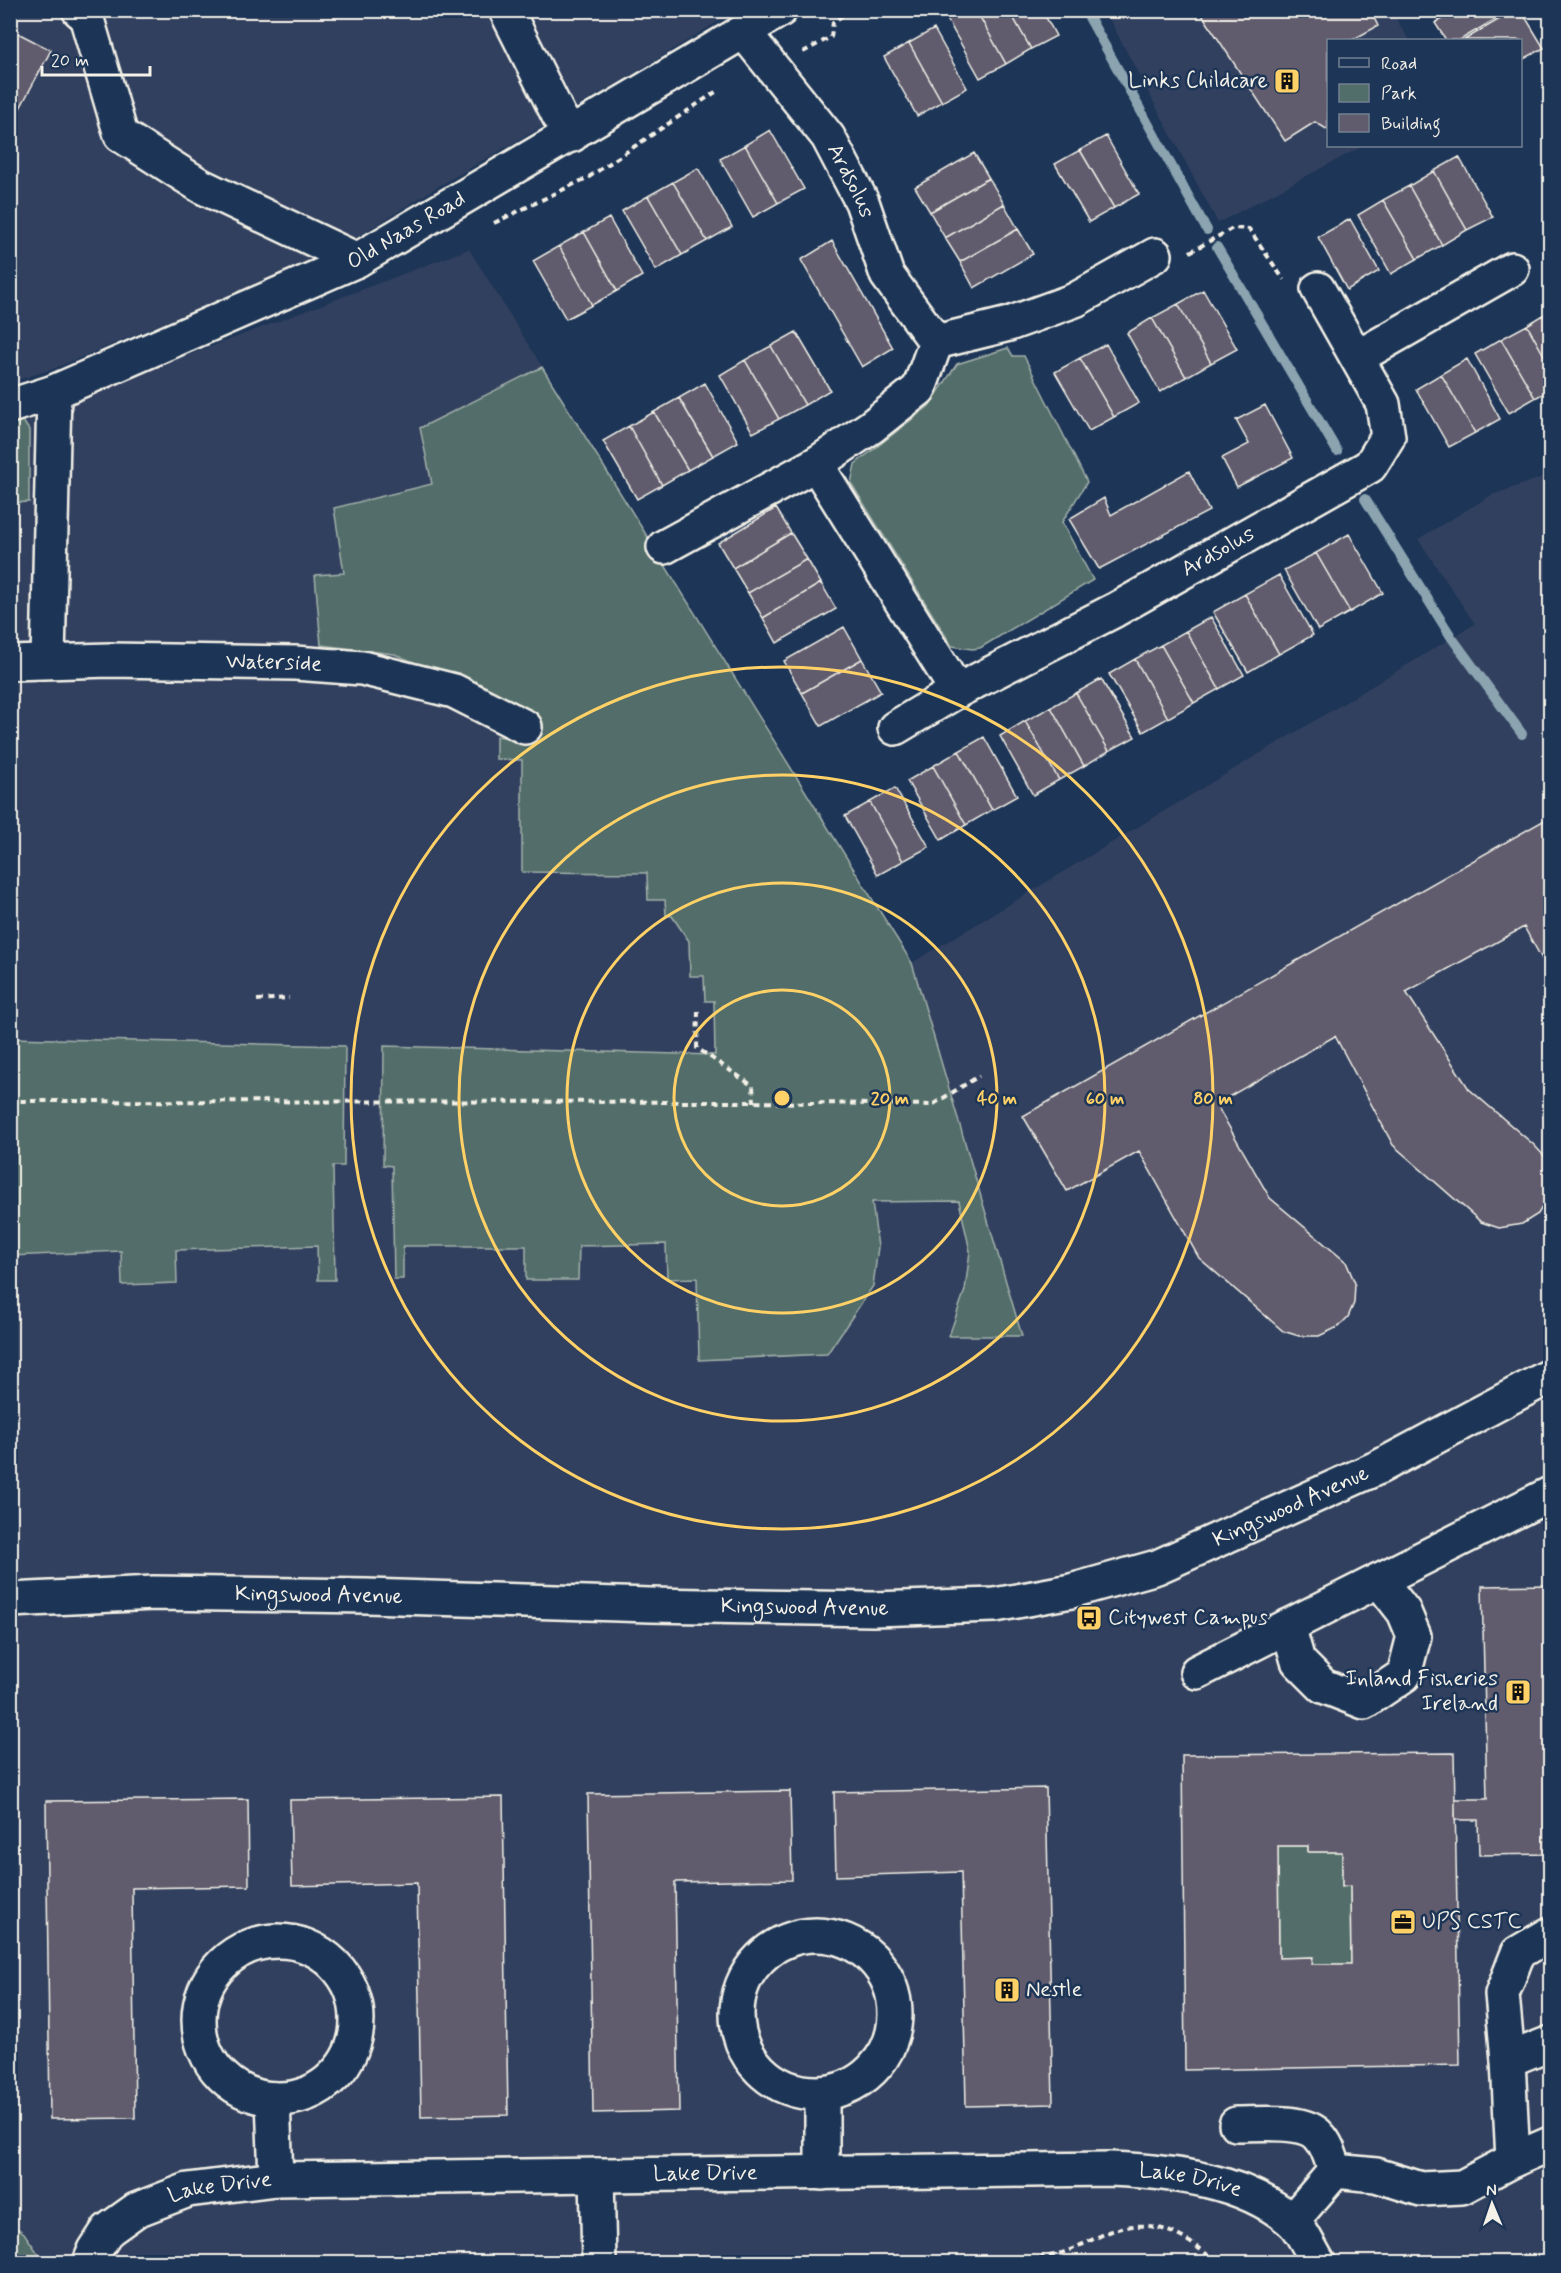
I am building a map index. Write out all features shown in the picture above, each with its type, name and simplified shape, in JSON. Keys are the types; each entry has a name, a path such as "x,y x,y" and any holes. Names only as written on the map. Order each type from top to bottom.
{"street":[{"path":"79,10 86,16 121,135 201,186 357,260"},
{"path":"506,10 559,116 572,135"},
{"name":"Old Naas Road","path":"10,406 54,392 357,260 780,10"},
{"name":"Ardsolus","path":"744,32 828,137 862,202 887,274 936,342"},
{"path":"664,548 816,464 871,428 919,389 936,342 1009,324 1075,300 1168,256"},
{"path":"1358,357 1512,270"},
{"name":"Ardsolus","path":"895,728 957,691 1115,610 1370,466 1388,437 1383,404 1317,289"},
{"path":"48,661 54,392"},
{"path":"816,464 957,691"},
{"name":"Waterside","path":"10,663 48,661 295,663 362,668 454,691 525,727"},
{"name":"Kingswood Avenue","path":"10,1600 166,1593 861,1609 995,1605 1071,1591 1157,1567 1379,1467 1551,1376"},
{"path":"1197,1672 1551,1494"},
{"path":"1288,1626 1298,1661 1323,1686 1364,1702 1404,1674 1414,1636 1404,1612 1379,1580"},
{"path":"820,1934 840,1938 858,1946 874,1958 886,1975 893,1993 896,2013 894,2033 875,2068 859,2080 841,2089 822,2093 800,2091 780,2084 762,2072 748,2056 740,2036 737,2014 739,1993 748,1973 761,1956 788,1940 799,1936 820,1934"},
{"path":"1513,2160 1502,1994 1518,1953 1551,1934"},
{"path":"292,1941 311,1947 328,1958 342,1972 352,1990 357,2009 357,2029 348,2057 329,2081 312,2092 294,2098 273,2099 252,2095 233,2085 217,2070 206,2052 200,2032 199,2010 205,1989 215,1971 231,1956 260,1943 292,1941"},
{"path":"1508,2060 1551,2043"},
{"path":"822,2093 822,2173"},
{"path":"273,2099 276,2179"},
{"path":"1236,2124 1302,2125 1318,2134 1327,2148 1335,2171"},
{"path":"1335,2171 1376,2175 1421,2189 1462,2187 1513,2160 1551,2144"},
{"name":"Lake Drive","path":"90,2262 108,2230 136,2210 188,2190 276,2179 1111,2169 1154,2172 1225,2185 1264,2202 1292,2221 1318,2262"},
{"path":"1292,2221 1335,2171"},
{"path":"597,2175 599,2262"}],"path":[{"path":"802,52 831,37 833,22 851,10"},
{"path":"492,224 589,177 726,85"},
{"path":"1168,256 1233,228 1249,230 1286,283"},
{"path":"257,1000 288,998"},
{"path":"698,1011 697,1048 753,1086 754,1102"},
{"path":"10,1101 754,1102 932,1105 979,1076"},
{"path":"1018,2262 1058,2255 1110,2232 1135,2226 1166,2228 1190,2241 1217,2262"}],"shaded area":[{"path":"11,11 735,11 623,80 439,186 335,251 53,369 11,382"},
{"path":"1105,11 1391,11 1408,39 1327,39 1327,147 1361,147 1218,223"},
{"path":"469,249 912,963 1475,624 1418,539 1492,495 1538,479 1550,471 1550,2262 11,2262 11,425 75,398"}],"green space":[{"path":"1008,348 1013,356 1024,356 1087,482 1062,522 1093,580 980,648 952,646 851,483 855,464 929,406 957,364"},
{"path":"542,367 912,963 1022,1336 949,1336 965,1290 970,1251 959,1201 872,1202 878,1247 873,1286 827,1354 699,1360 697,1278 667,1279 666,1244 579,1246 578,1280 526,1280 526,1246 403,1246 403,1279 394,1279 392,1166 383,1165 384,1046 715,1055 714,1001 705,1001 704,976 690,976 689,941 672,916 666,915 665,900 648,900 647,873 522,872 522,760 496,759 496,736 525,740 542,721 455,679 394,654 321,645 315,575 344,573 334,508 432,484 420,428"},
{"path":"23,421 29,430 29,502 11,503 11,425"},
{"path":"11,1038 345,1046 344,1166 333,1166 335,1280 318,1280 317,1246 176,1250 177,1283 122,1285 121,1251 11,1256"},
{"path":"1278,1846 1308,1846 1308,1852 1342,1852 1342,1886 1350,1886 1351,1964 1312,1964 1312,1957 1279,1958"},
{"path":"10,2223 24,2233 44,2262 11,2262"}],"building":[{"path":"962,10 976,10 1006,64 980,78 947,19"},
{"path":"976,10 1009,10 1031,49 1006,64"},
{"path":"1009,10 1042,10 1056,36 1031,49"},
{"name":"Links Childcare","path":"1199,10 1370,10 1378,26 1354,39 1327,39 1327,129 1315,122 1285,141"},
{"path":"1451,10 1511,10 1462,39 1445,39 1435,23 1452,13"},
{"path":"1515,10 1521,10 1544,48 1522,60 1522,39 1466,39"},
{"path":"10,29 51,50 10,127"},
{"path":"934,29 967,88 942,102 909,43"},
{"path":"909,43 942,102 917,116 884,57"},
{"path":"770,130 804,189 778,203 745,145"},
{"path":"1106,136 1139,194 1114,208 1080,150"},
{"path":"745,145 778,203 753,217 720,159"},
{"path":"1080,150 1114,208 1089,222 1055,164"},
{"path":"974,153 989,178 930,212 915,187"},
{"path":"1459,157 1493,217 1467,230 1434,171"},
{"path":"698,168 732,227 707,241 673,182"},
{"path":"1434,171 1467,230 1442,245 1409,186"},
{"path":"989,178 1004,204 945,238 930,212"},
{"path":"673,182 707,241 682,255 648,196"},
{"path":"1409,186 1442,245 1417,259 1383,200"},
{"path":"648,196 682,255 656,270 622,211"},
{"path":"1383,200 1417,259 1391,274 1358,215"},
{"path":"1004,204 1018,229 960,262 945,238"},
{"path":"609,218 642,276 617,291 584,232"},
{"path":"1350,219 1379,271 1347,290 1318,237"},
{"path":"1018,229 1033,254 974,288 960,262"},
{"path":"584,232 617,291 592,305 559,246"},
{"path":"832,241 893,348 862,367 801,260"},
{"path":"559,246 592,305 566,319 533,261"},
{"path":"1203,290 1237,349 1211,363 1178,304"},
{"path":"1178,304 1211,363 1186,377 1152,318"},
{"path":"1550,311 1550,366 1527,325"},
{"path":"1152,318 1186,377 1160,392 1127,333"},
{"path":"1527,325 1550,366 1550,390 1535,398 1501,339"},
{"path":"796,332 830,390 805,405 771,346"},
{"path":"1501,339 1535,398 1509,413 1475,354"},
{"path":"1106,344 1139,403 1114,417 1080,358"},
{"path":"771,346 805,405 779,419 745,360"},
{"path":"1080,358 1114,417 1089,431 1055,372"},
{"path":"1467,359 1500,419 1475,433 1441,374"},
{"path":"745,360 779,419 753,433 720,375"},
{"path":"1441,374 1475,433 1449,447 1416,389"},
{"path":"705,383 738,442 713,456 679,398"},
{"path":"679,398 713,456 688,470 654,412"},
{"path":"1265,405 1293,458 1237,487 1222,458 1249,444 1236,420"},
{"path":"654,412 688,470 662,485 629,426"},
{"path":"629,426 662,485 637,499 603,441"},
{"path":"1189,471 1209,511 1099,569 1069,519 1104,498 1111,515"},
{"path":"776,508 791,533 733,568 718,543"},
{"path":"791,533 807,559 748,593 733,568"},
{"path":"1349,534 1383,593 1350,612 1316,553"},
{"path":"1316,553 1350,612 1318,630 1284,570"},
{"path":"807,559 821,583 763,618 748,593"},
{"path":"1279,575 1313,635 1279,654 1245,594"},
{"path":"821,583 836,609 777,643 763,618"},
{"path":"1245,594 1279,654 1248,672 1213,612"},
{"path":"1211,617 1244,675 1219,689 1186,631"},
{"path":"844,627 862,659 802,693 784,661"},
{"path":"1186,631 1219,689 1194,703 1161,645"},
{"path":"1161,645 1194,703 1168,718 1135,659"},
{"path":"862,659 881,692 821,726 802,693"},
{"path":"1135,659 1168,718 1143,732 1109,674"},
{"path":"1101,679 1135,737 1109,751 1076,693"},
{"path":"1076,693 1109,751 1084,766 1051,707"},
{"path":"1051,707 1084,766 1059,780 1025,721"},
{"path":"1025,721 1059,780 1033,795 1000,736"},
{"path":"984,737 1017,796 992,810 959,751"},
{"path":"959,751 992,810 966,825 933,766"},
{"path":"933,766 966,825 941,840 907,781"},
{"path":"895,788 929,847 903,861 870,802"},
{"path":"870,802 903,861 878,875 845,816"},
{"path":"1550,817 1550,973 1524,927 1406,992 1469,1089 1547,1159 1550,1183 1548,1197 1538,1214 1522,1224 1499,1228 1481,1222 1393,1145 1335,1036 1216,1104 1270,1198 1346,1262 1355,1283 1354,1303 1348,1317 1338,1327 1319,1336 1299,1336 1283,1331 1199,1258 1139,1151 1067,1191 1023,1116"},
{"name":"Inland Fisheries Ireland","path":"1550,1585 1550,1854 1479,1855 1478,1820 1455,1820 1455,1799 1487,1799 1482,1586"},
{"name":"UPS CSTC","path":"1454,1753 1460,2065 1185,2070 1182,1755","holes":["1278,1846 1308,1846 1308,1852 1342,1852 1342,1887 1350,1886 1351,1964 1312,1964 1313,1957 1279,1958"]},
{"name":"Nestle","path":"1046,1788 1053,2104 966,2106 961,1872 836,1876 834,1792"},
{"path":"790,1791 792,1880 675,1882 679,2111 593,2113 588,1794"},
{"path":"503,1797 508,2115 421,2117 417,1883 292,1886 290,1800"},
{"path":"248,1799 249,1886 132,1888 135,2118 50,2119 46,1801"}],"waterway":[{"path":"1085,10 1207,230"},
{"path":"1217,247 1337,451"},
{"path":"1365,499 1452,638 1522,734"}],"place":[{"name":"Links Childcare","path":"1287,81"},
{"name":"Citywest Campus","path":"1089,1618"},
{"name":"Inland Fisheries Ireland","path":"1518,1692"},
{"name":"UPS CSTC","path":"1403,1922"},
{"name":"Nestle","path":"1007,1990"}]}
